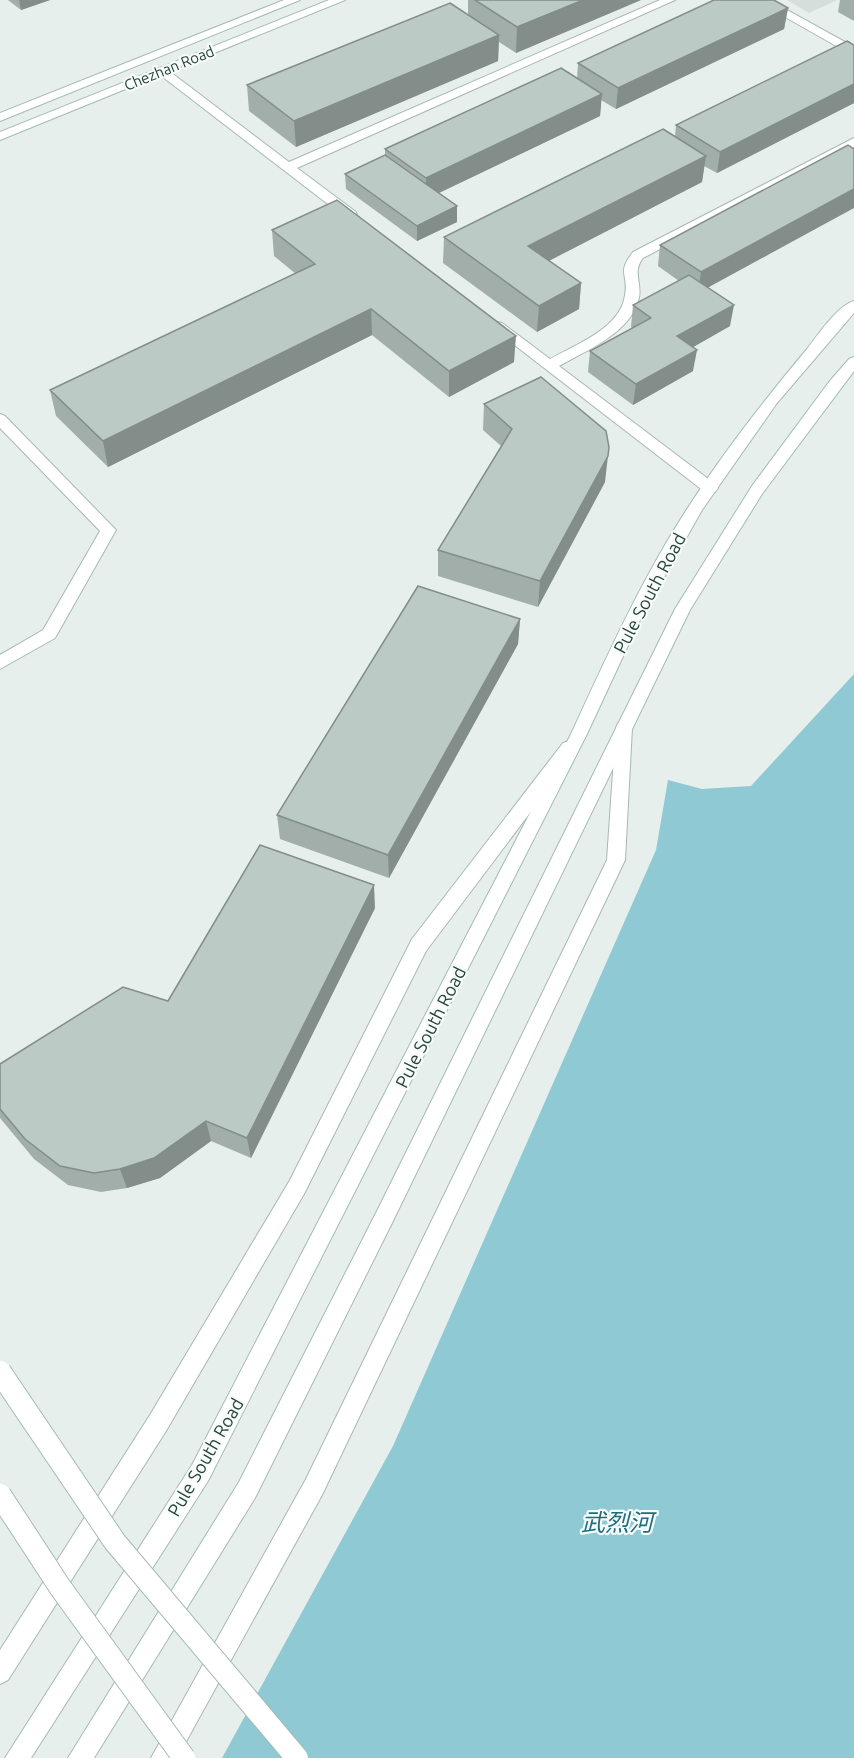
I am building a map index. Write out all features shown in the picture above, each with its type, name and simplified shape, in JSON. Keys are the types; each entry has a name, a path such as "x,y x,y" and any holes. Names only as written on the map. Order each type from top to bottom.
{"main road":[{"name":"Chezhan Road","path":"0,117 294,0"},
{"name":"Chezhan Road","path":"0,136 339,0"},
{"path":"288,167 669,0"},
{"path":"761,0 854,52"},
{"path":"161,71 362,223"},
{"path":"549,366 610,330 624,315 632,299 632,285 627,272 629,265 638,255 854,142"},
{"name":"Pule South Road","path":"17,1758 201,1473 579,734 631,622 696,507 772,400 839,319 854,305"},
{"path":"482,314 710,488"},
{"name":"Pule South Road","path":"80,1758 247,1490 386,1216 683,609 757,490 834,385 854,362"},
{"path":"0,419 108,530 49,634 0,663"},
{"path":"173,1753 216,1661 314,1487 616,860 624,728"},
{"path":"0,1672 158,1423 297,1187 419,945 579,734"},
{"path":"0,1371 115,1542 297,1758"},
{"path":"0,1495 173,1753"}],"shaded area":[{"path":"787,0 837,0 809,13"}],"water":[{"name":"武烈河","path":"854,674 854,1758 222,1758 393,1446 656,850 668,780 702,789 751,786"}],"building":[{"path":"475,0 583,0 517,27"},
{"path":"714,0 774,0 788,8 618,88 578,63"},
{"path":"450,3 499,35 294,121 247,85"},
{"path":"847,41 854,45 854,84 720,152 676,125"},
{"path":"561,68 602,94 426,178 385,149"},
{"path":"663,129 706,156 528,246 581,283 539,306 444,237"},
{"path":"848,145 854,149 854,189 701,272 660,245"},
{"path":"385,155 457,206 417,226 345,174"},
{"path":"337,200 516,336 449,371 371,309 103,441 50,390 315,264 272,230"},
{"path":"689,275 734,305 677,336 697,350 636,384 590,351 651,318 633,305"},
{"path":"541,377 606,431 609,447 608,456 540,581 438,550 512,429 484,404"},
{"path":"418,586 520,619 388,855 277,815"},
{"path":"260,845 374,885 247,1138 206,1121 154,1158 120,1169 94,1173 60,1166 25,1139 0,1109 0,1064 123,987 168,1001"}]}
